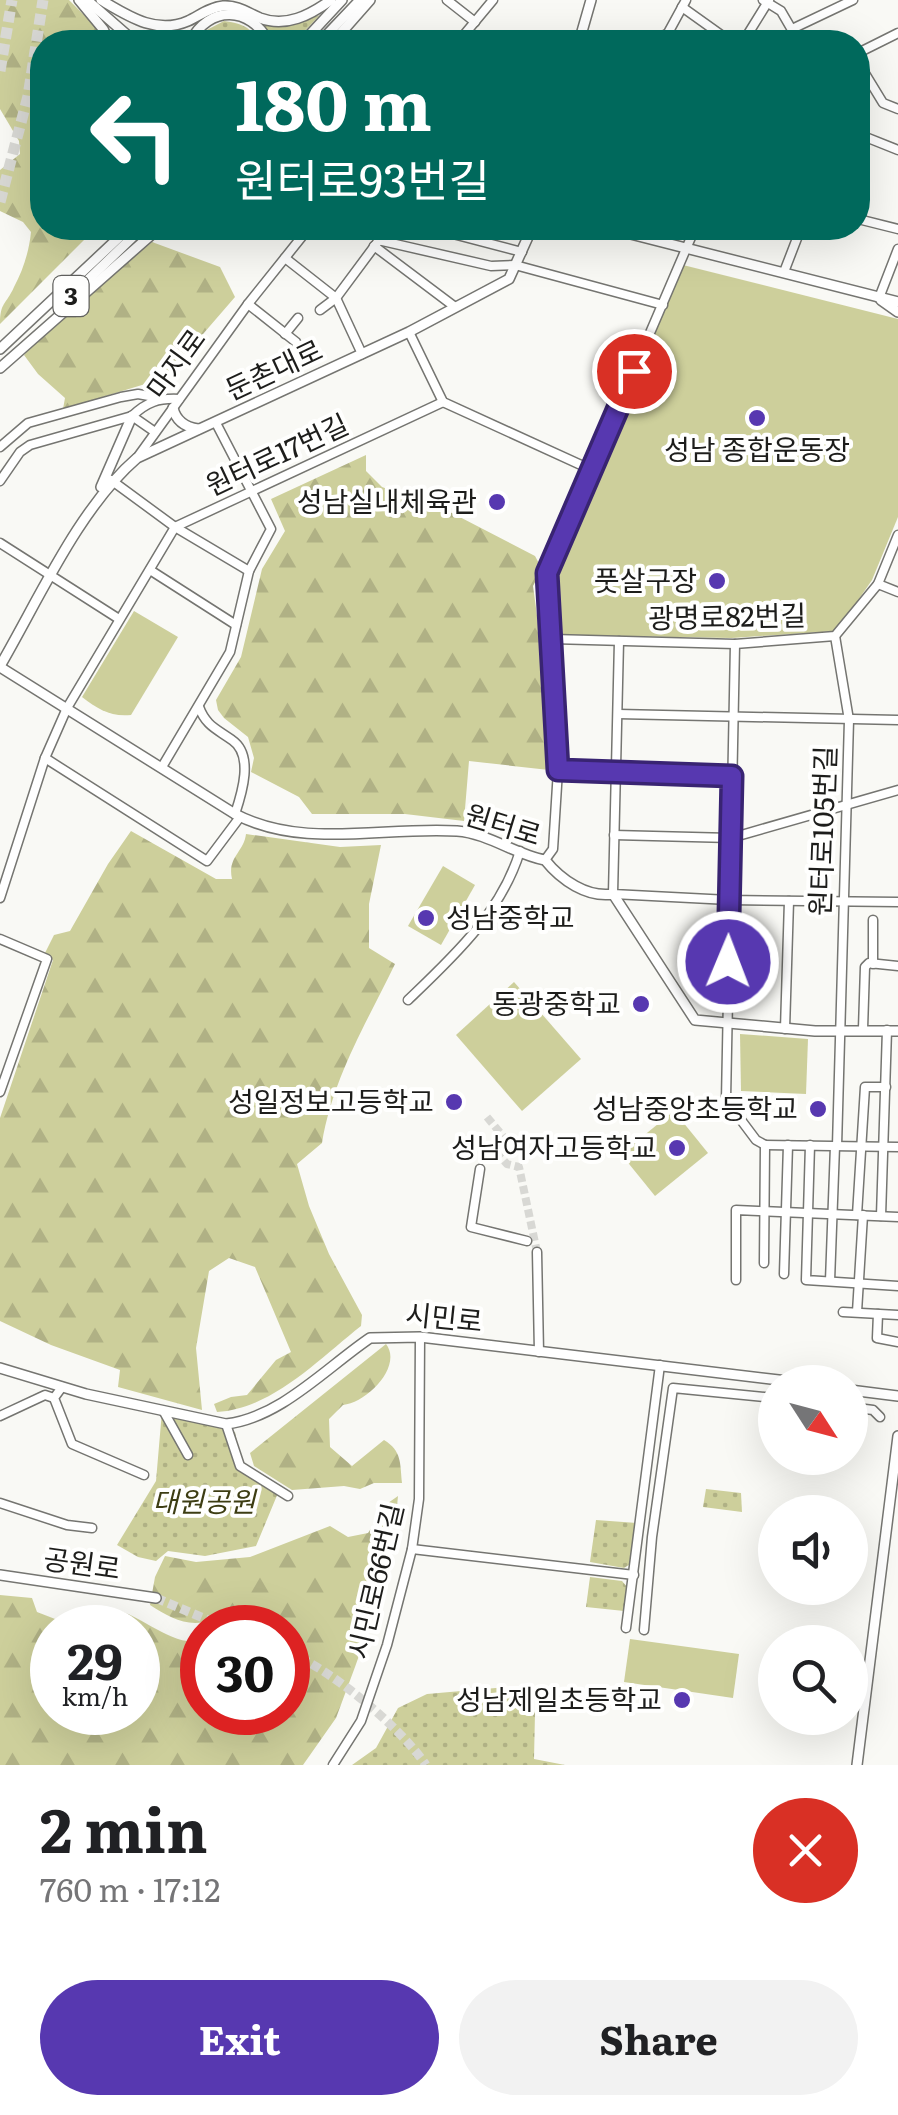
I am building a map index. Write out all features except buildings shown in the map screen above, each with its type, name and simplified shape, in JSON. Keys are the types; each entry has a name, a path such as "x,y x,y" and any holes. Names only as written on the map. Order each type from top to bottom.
{"main road":[{"path":"79,0 103,30"},
{"path":"87,0 121,30"},
{"path":"101,0 129,17 156,26 188,21 204,11 224,6 245,10 262,19 300,19 332,0"},
{"path":"314,30 342,0"},
{"path":"331,30 360,0"},
{"path":"344,30 370,0"},
{"path":"582,30 590,0"},
{"path":"198,30 226,13 242,15 260,30"},
{"path":"102,254 112,240"},
{"name":"3","path":"0,349 117,240"},
{"name":"3","path":"0,366 130,240"},
{"path":"0,366 145,240"},
{"name":"둔촌대로","path":"0,667 93,506 111,480 137,458 408,332 510,278 527,240"},
{"path":"656,240 879,298 898,299"},
{"path":"879,298 898,312"},
{"path":"176,403 181,423 201,429"},
{"path":"93,506 132,416"},
{"name":"원터로","path":"0,667 237,816 304,834 461,831 545,860 577,888 606,896 613,894"},
{"path":"613,894 689,1016 701,1022 893,1030"},
{"name":"시민로","path":"226,1424 244,1422 269,1410 370,1338 420,1337 758,1377"},
{"path":"0,1368 62,1387 226,1424"},
{"path":"868,1392 898,1396"},
{"path":"857,1765 898,1436"},
{"name":"공원로","path":"0,1575 156,1598"}],"street":[{"path":"447,0 475,22"},
{"path":"470,30 493,0"},
{"path":"750,30 767,1 781,11 792,29 853,0"},
{"path":"670,30 684,4 714,30"},
{"path":"870,47 898,33"},
{"path":"870,82 883,103 898,109"},
{"path":"870,139 898,150"},
{"path":"870,222 898,230"},
{"name":"마지로","path":"0,481 20,452 30,445 132,416 155,432 300,240"},
{"path":"320,310 336,298 378,240"},
{"path":"482,240 522,252"},
{"path":"545,860 553,849 558,770 547,573 691,240"},
{"path":"784,272 797,240"},
{"path":"376,243 492,266 515,265 663,305"},
{"path":"376,243 455,307"},
{"path":"879,298 898,249"},
{"path":"286,258 336,298 362,354"},
{"path":"248,304 296,342 303,356"},
{"path":"285,334 298,318"},
{"path":"408,332 444,402 592,470"},
{"path":"0,447 28,423 128,396 176,403"},
{"path":"128,396 136,404 132,416"},
{"path":"132,416 144,404 160,398"},
{"name":"원터로17번길","path":"175,527 444,402"},
{"path":"162,766 230,652 248,571 271,530 216,423"},
{"path":"137,458 155,432"},
{"path":"111,480 175,527 248,571"},
{"path":"0,898 45,758 67,708 175,527"},
{"name":"광명로82번길","path":"552,638 736,644 834,636 878,584 898,534"},
{"path":"0,542 118,620"},
{"path":"150,570 236,626"},
{"path":"878,584 898,592"},
{"name":"원터로105번길","path":"830,1281 849,720 834,636"},
{"path":"618,640 613,894 898,902"},
{"path":"736,644 726,1100 756,1140 766,1144 898,1147"},
{"path":"45,758 208,862 237,816 244,788 243,758 237,742 204,722 199,708"},
{"path":"618,714 898,720"},
{"path":"558,770 732,776"},
{"path":"614,835 732,838 898,790"},
{"path":"408,1000 471,939 520,851"},
{"path":"785,1028 789,901"},
{"path":"873,920 873,964"},
{"path":"0,939 47,960 3,1074 0,1092"},
{"path":"863,1029 865,967 898,966"},
{"path":"882,1216 886,1087 893,1030"},
{"path":"857,1312 865,1088 886,1087"},
{"path":"764,1263 766,1144"},
{"path":"784,1274 788,1145"},
{"path":"810,1145 806,1280 898,1286"},
{"path":"480,1169 472,1227 527,1241"},
{"path":"736,1280 736,1210 898,1217"},
{"path":"538,1252 539,1352"},
{"path":"843,1312 898,1315"},
{"path":"878,1314 878,1338 898,1342"},
{"name":"시민로66번길","path":"333,1765 361,1721 387,1645 412,1549 419,1498 420,1337"},
{"path":"626,1628 660,1365"},
{"path":"54,1398 62,1387"},
{"path":"644,1630 652,1538 673,1388 758,1396"},
{"path":"0,1416 45,1395 54,1398"},
{"path":"54,1398 72,1444 144,1475"},
{"path":"868,1409 880,1417"},
{"path":"164,1412 188,1455"},
{"path":"226,1424 240,1466 288,1496"},
{"path":"0,1504 67,1525 92,1528"},
{"path":"412,1549 634,1575"}],"green space":[{"path":"0,0 69,0 99,30 30,30 30,231 23,222 0,211 0,170 20,154 19,141 0,109"},
{"path":"320,15 306,30 267,30 261,21 298,23"},
{"path":"224,21 248,30 207,30"},
{"path":"30,240 84,240 0,324 2,307 17,281"},
{"path":"152,242 220,267 235,297 165,378 63,409 65,398 24,355 42,334"},
{"name":"성남 종합운동장","path":"683,265 898,319 898,517 872,580 837,631 732,638 555,635 547,573"},
{"path":"366,455 366,471 382,487 452,513 535,556 542,569 533,586 548,697 549,770 469,761 464,821 405,814 312,814 299,797 251,772 254,758 248,737 218,710 216,700 241,657 262,569 285,531 271,499"},
{"path":"134,611 178,637 131,715 117,715 82,697"},
{"path":"131,831 216,879 232,879 232,865 246,834 340,847 381,845 369,904 369,948 395,964 342,1073 322,1143 297,1164 329,1254 362,1315 361,1326 294,1380 237,1409 217,1412 214,1404 247,1395 276,1360 291,1352 255,1267 229,1258 209,1271 196,1348 202,1410 118,1387 120,1370 0,1321 0,1118 53,960 45,953 54,935 70,931"},
{"path":"443,866 475,885 441,945 408,926"},
{"path":"514,982 581,1059 522,1111 456,1035"},
{"path":"740,1034 808,1039 806,1094 741,1091"},
{"path":"674,1111 708,1153 655,1196 621,1154"},
{"path":"386,1344 390,1363 380,1382 362,1398 343,1405 329,1419 330,1447 352,1466 384,1440 397,1453 402,1483 374,1483 360,1489 344,1486 292,1490 254,1466 250,1453"},
{"name":"대원공원","path":"162,1411 235,1432 242,1465 278,1493 256,1546 205,1556 168,1551 156,1561 138,1557 117,1545 156,1481"},
{"path":"706,1489 741,1493 742,1512 703,1507"},
{"path":"398,1496 396,1516 370,1599 367,1633 336,1718 303,1765 0,1765 0,1595 32,1598 34,1605 30,1605 30,1735 160,1735 160,1631 180,1640 180,1735 310,1735 310,1605 180,1605 180,1621 160,1611 160,1605 150,1605 155,1577 165,1556 196,1562 250,1557 330,1526 348,1537 368,1533 388,1503"},
{"path":"596,1520 637,1523 632,1563 624,1568 590,1562"},
{"path":"590,1577 622,1581 628,1588 624,1611 586,1607"},
{"path":"630,1639 739,1654 733,1698 624,1682"},
{"path":"520,1686 535,1713 534,1759 565,1765 352,1765 376,1748 398,1708 427,1694"}],"tunnel":[{"path":"0,71 12,0"},
{"path":"38,30 43,0"},
{"path":"0,202 30,83"},
{"path":"487,1117 507,1141"},
{"path":"496,1152 507,1164 519,1167 537,1252"},
{"path":"156,1598 180,1608"},
{"path":"310,1663 363,1701 399,1733 426,1765"}],"place":[{"name":"성남 종합운동장","path":"757,418"},
{"name":"성남실내체육관","path":"497,502"},
{"name":"풋살구장","path":"717,581"},
{"name":"성남중학교","path":"426,918"},
{"name":"동광중학교","path":"641,1004"},
{"name":"성일정보고등학교","path":"454,1102"},
{"name":"성남중앙초등학교","path":"818,1109"},
{"name":"성남여자고등학교","path":"677,1148"},
{"name":"성남제일초등학교","path":"682,1700"}],"route":[{"path":"634,371 547,573 558,770 732,776 728,962"}]}
